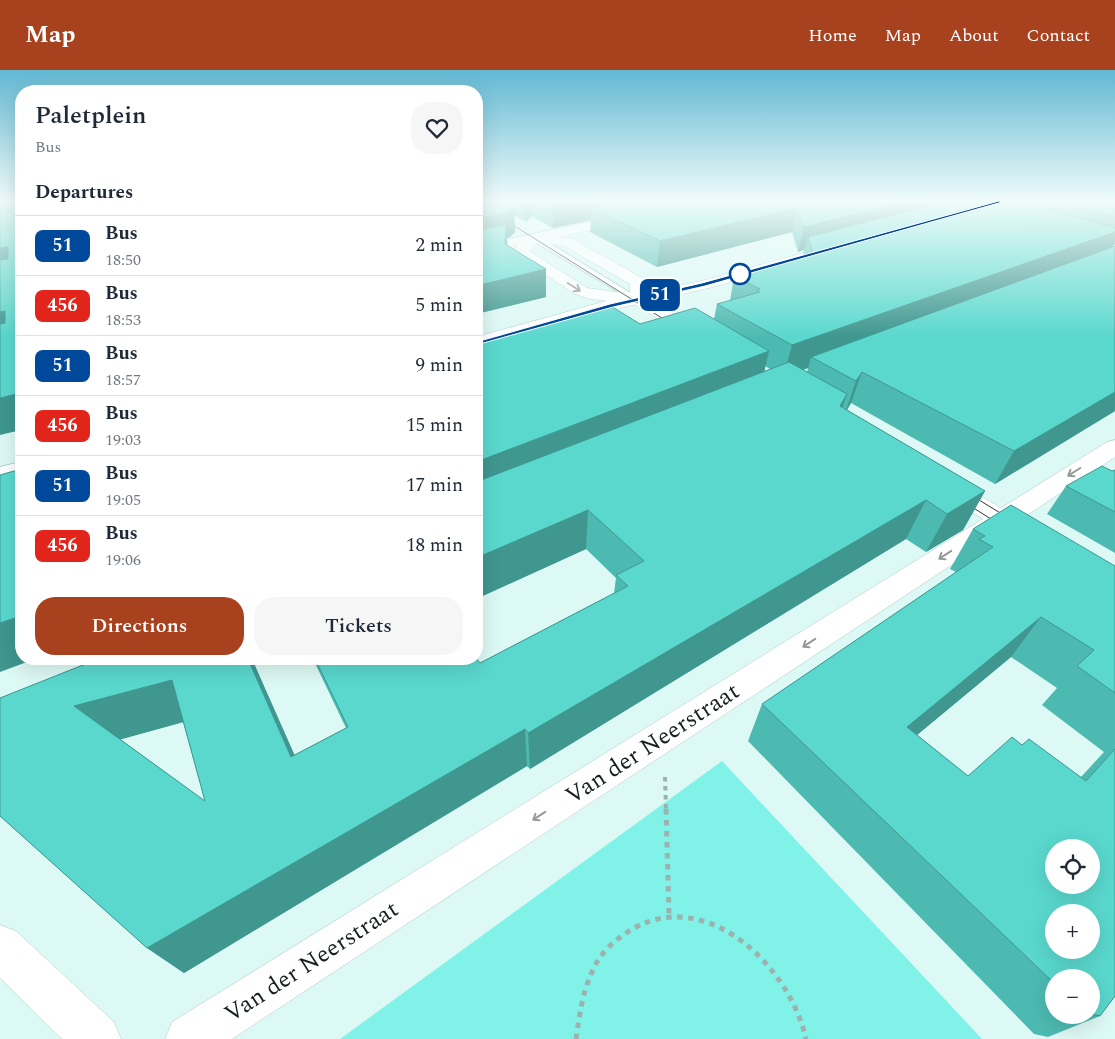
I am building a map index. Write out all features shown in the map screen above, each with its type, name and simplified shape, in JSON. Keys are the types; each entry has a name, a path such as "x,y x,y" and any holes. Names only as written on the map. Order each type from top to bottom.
{"street":[{"path":"523,247 521,252 581,291 590,294 638,300 718,349"},
{"path":"577,247 638,282 638,300"},
{"path":"483,341 638,300 703,285 838,247"},
{"name":"Van der Neerstraat","path":"189,1039 664,736 1000,518 1115,447"},
{"path":"0,474 15,470"},
{"path":"924,473 1033,538"},
{"path":"0,946 97,1039"}],"path":[{"path":"664,736 669,916"},
{"path":"576,1039 576,1016 586,983 601,955 620,935 644,921 669,916 702,919 734,932 763,956 788,989 806,1039"}],"shaded area":[{"path":"722,761 982,1039 340,1039"}],"building":[{"path":"8,247 15,247 15,394 0,398 0,324 5,323 5,311 0,312 0,260 8,259"},
{"path":"483,247 510,247 546,269 483,284"},
{"path":"811,247 1071,247 792,345 717,304 760,292 756,290 760,289 734,276 813,254"},
{"path":"1115,247 1115,392 1014,451 862,372 856,381 811,357"},
{"path":"611,306 640,324 695,308 769,351 483,459 483,341"},
{"path":"789,362 847,394 840,406 985,491 947,514 926,500 528,733 525,729 147,948 0,816 0,698 83,665 251,665 291,757 348,727 318,665 483,665 483,661 628,586 616,575 644,561 588,510 483,555 483,479","holes":["172,680 205,801 74,706"]},
{"path":"1102,466 1112,471 1115,470 1115,512 1066,486"},
{"path":"15,471 15,618 0,623 0,475"},
{"path":"1011,505 1115,566 1115,693 1077,666 1094,650 1041,617 907,727 968,776 1012,737 1022,745 1029,739 1086,781 1115,749 1115,996 1100,1016 1100,969 1045,969 1045,974 762,704 993,547 979,539 985,536 973,529"}],"tram line":[{"path":"548,247 673,325"},
{"path":"969,494 1012,520"},
{"path":"964,502 1002,526"}],"bus line":[{"name":"51","path":"483,341 612,305 703,285 838,247"}]}
